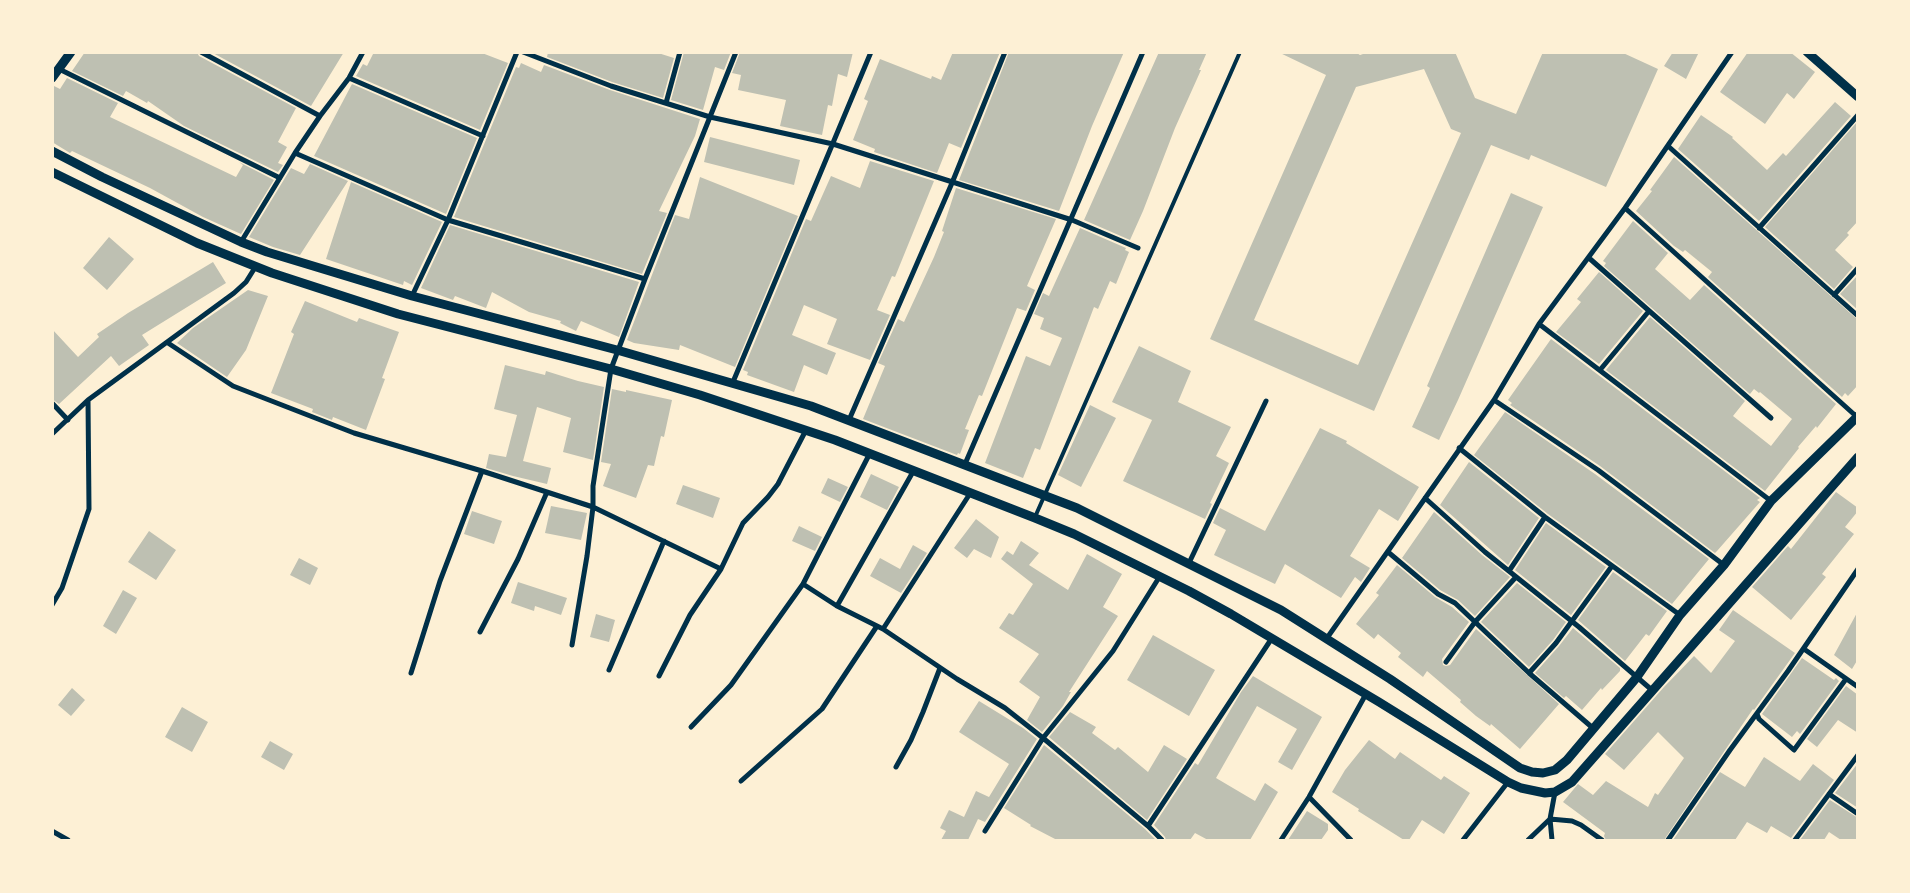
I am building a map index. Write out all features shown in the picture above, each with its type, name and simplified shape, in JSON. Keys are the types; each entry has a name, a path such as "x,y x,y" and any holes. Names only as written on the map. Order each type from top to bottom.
{"street":[{"path":"52,78 71,52"},
{"path":"201,52 320,116"},
{"path":"241,242 295,153 349,78 363,52"},
{"path":"412,296 448,220 518,52"},
{"path":"523,52 611,86 710,117 833,144 1072,220 1138,248"},
{"path":"666,103 680,52"},
{"path":"572,645 587,556 595,468 611,369 736,52"},
{"path":"733,382 871,52"},
{"path":"849,420 952,183 1005,52"},
{"path":"965,464 1144,52"},
{"path":"1327,638 1494,400 1538,324 1625,208 1732,52"},
{"path":"1811,54 1858,97"},
{"path":"59,69 280,178"},
{"path":"349,78 483,136"},
{"path":"1759,228 1858,115"},
{"path":"1668,146 1858,316"},
{"path":"52,151 102,177 241,242 267,252 412,296 733,382 849,420 1045,495 1189,563 1281,610 1327,638 1520,768 1543,773 1555,770 1567,760 1637,677 1680,615 1724,565 1771,501 1857,416 1625,208"},
{"path":"295,153 448,220 645,279"},
{"path":"52,172 197,243 256,266 398,314 611,369 806,429 971,492 1074,534 1160,576 1272,638 1508,782 1535,791 1555,792 1572,782 1858,457"},
{"path":"1589,258 1771,418"},
{"path":"52,434 88,400 234,293 246,282 256,266"},
{"path":"1834,295 1858,268"},
{"path":"1600,370 1649,311"},
{"path":"1538,324 1771,501"},
{"path":"168,343 233,386 354,433 482,470 593,506 720,569"},
{"path":"52,605 62,588 89,509 88,400"},
{"path":"1494,400 1598,470 1724,565"},
{"path":"1189,563 1266,401"},
{"path":"52,403 68,420"},
{"path":"659,676 690,615 720,569 743,523 778,484 806,429"},
{"path":"1459,448 1545,517 1680,615"},
{"path":"691,727 731,685 804,584 870,453"},
{"path":"411,673 440,581 482,470"},
{"path":"836,606 914,470"},
{"path":"480,632 518,560 547,492"},
{"path":"884,629 971,492"},
{"path":"1425,498 1516,577 1652,690"},
{"path":"1509,571 1545,517"},
{"path":"609,670 664,541"},
{"path":"1388,552 1438,594 1455,603 1594,729"},
{"path":"1530,673 1556,643 1612,566"},
{"path":"1668,840 1804,649 1858,569"},
{"path":"985,831 1043,738 1113,651 1160,576"},
{"path":"1446,662 1475,622 1516,577"},
{"path":"804,584 836,606 884,629 940,668 1005,708 1148,826 1162,840"},
{"path":"741,781 822,709 877,626"},
{"path":"1148,826 1272,638"},
{"path":"1804,649 1858,687"},
{"path":"896,766 919,721 940,668"},
{"path":"1756,714 1759,719 1794,750 1846,679"},
{"path":"1281,840 1309,796 1366,694"},
{"path":"1795,840 1858,755"},
{"path":"1463,840 1508,782"},
{"path":"1552,840 1550,819 1555,792"},
{"path":"1829,794 1858,814"},
{"path":"1309,796 1351,840"},
{"path":"1528,840 1550,819 1572,821 1602,840"},
{"path":"52,831 68,840"}],"lane":[{"path":"1035,518 1240,52"}],"building":[{"path":"85,52 197,52 199,56 296,108 278,142 287,147 278,163 283,165 278,172 184,126 148,101 147,103 126,91 123,96 72,71"},
{"path":"211,52 344,52 311,106"},
{"path":"374,52 482,53 508,63 480,130 356,76 363,64 367,66"},
{"path":"548,52 655,52 674,58 663,98 612,82 547,57"},
{"path":"684,52 731,52 724,70 715,67 703,110 671,100"},
{"path":"740,52 853,52 847,77 838,74 832,106 828,105 822,135 780,126 786,100 738,90 741,75 732,73"},
{"path":"953,52 1000,52 961,148 949,143 937,173 874,152 875,149 853,140 868,101 864,99 880,59 931,79 932,76 941,80"},
{"path":"1009,52 1124,52 1092,126 1059,211 959,180"},
{"path":"1159,52 1207,52 1130,240 1084,220"},
{"path":"1278,52 1355,52 1360,55 1369,52 1455,52 1475,98 1516,114 1543,52 1621,52 1658,69 1606,187 1531,155 1529,160 1491,145 1374,411 1210,339 1326,75","holes":["1424,69 1451,129 1461,133 1358,365 1254,320 1356,87"]},
{"path":"1673,52 1699,52 1686,79 1664,66"},
{"path":"1748,52 1790,52 1815,72 1794,99 1787,93 1765,124 1720,92"},
{"path":"521,63 541,72 544,65 610,90 700,119 695,136 659,211 667,213 642,274 454,217 516,67 519,68"},
{"path":"67,78 118,103 110,117 236,177 243,165 239,162 274,180 241,234 72,151 70,153 52,142 52,85 60,89"},
{"path":"352,84 477,138 446,214 314,156"},
{"path":"1835,102 1851,116 1759,221 1678,149 1701,115 1733,137 1767,170 1783,153 1786,156"},
{"path":"1857,122 1858,221 1847,233 1849,235 1835,250 1853,267 1834,289 1765,227"},
{"path":"710,137 800,160 794,185 704,162"},
{"path":"1674,157 1858,320 1858,385 1848,396 1845,393 1842,397 1710,279 1708,277 1712,272 1685,250 1683,252 1674,246 1636,211 1652,191 1650,190"},
{"path":"870,161 934,181 895,277 892,276 877,310 890,315 870,360 827,344 837,319 804,305 792,335 836,353 827,375 804,365 794,392 747,375 748,372 743,370 806,219 811,221 831,176 860,188"},
{"path":"310,164 348,181 300,255 249,237 291,168 304,174"},
{"path":"700,177 798,216 735,367 680,345 679,350 634,343 627,340 675,215 689,219"},
{"path":"351,182 442,222 412,285 404,281 403,285 326,259"},
{"path":"956,188 1056,219 1027,286 1035,290 1026,311 1017,308 982,396 979,395 965,429 969,430 960,454 958,453 957,455 863,419 885,366 878,363 898,319 904,322 934,257 944,232 942,231"},
{"path":"1511,193 1543,207 1439,440 1412,427 1430,388 1427,386"},
{"path":"1633,221 1668,253 1655,269 1690,300 1704,285 1836,404 1817,428 1816,426 1798,447 1765,491 1606,370 1650,317 1745,401 1733,416 1771,446 1792,419 1760,392 1754,389 1750,394 1604,266 1606,263 1603,261"},
{"path":"450,225 639,282 619,337 581,321 576,331 560,323 561,321 529,312 492,292 486,308 455,296 453,300 421,288"},
{"path":"1080,228 1126,248 1125,250 1129,252 1116,284 1110,281 1098,309 1094,307 1040,450 1035,448 1023,478 985,463 1026,356 1050,366 1062,338 1040,329 1044,318 1034,314 1043,293 1049,296"},
{"path":"109,237 134,259 107,290 83,268"},
{"path":"213,262 226,283 142,335 149,345 119,366 111,356 59,404 52,399 52,329 78,357 99,337 97,334"},
{"path":"1599,272 1643,311 1599,364 1556,332 1581,302 1577,299"},
{"path":"1858,275 1858,310 1840,294"},
{"path":"248,290 268,296 246,350 227,377 177,343 193,328"},
{"path":"305,301 357,322 359,318 399,332 382,378 385,379 366,430 333,417 332,420 312,412 313,409 271,393 294,334 291,332"},
{"path":"1551,339 1760,498 1757,500 1760,502 1715,553 1600,466 1510,405 1512,403 1508,400"},
{"path":"1139,346 1191,371 1178,402 1231,427 1216,456 1229,463 1210,503 1212,504 1205,519 1123,481 1152,420 1112,402"},
{"path":"505,365 545,375 546,371 604,387 593,460 563,452 571,418 537,407 523,461 551,468 547,484 486,468 489,454 506,457 517,415 494,409"},
{"path":"612,389 626,392 626,390 672,400 664,437 661,436 654,466 648,465 636,498 603,486 611,464 601,462"},
{"path":"1090,405 1116,418 1081,487 1058,475"},
{"path":"1505,412 1595,474 1709,559 1672,604 1548,514 1474,455"},
{"path":"1320,428 1347,441 1346,443 1419,487 1398,521 1379,509 1350,556 1370,568 1361,582 1355,577 1341,598 1285,564 1275,584 1214,555 1226,530 1213,523 1220,508 1265,531"},
{"path":"1469,462 1539,518 1508,565 1440,505"},
{"path":"871,474 899,487 887,510 860,497"},
{"path":"828,478 848,487 840,502 821,493"},
{"path":"683,485 720,498 713,518 676,504"},
{"path":"1836,492 1858,508 1858,511 1845,527 1854,534 1822,574 1826,577 1791,620 1752,587 1788,546 1791,549"},
{"path":"551,506 587,513 581,540 545,533"},
{"path":"472,511 502,521 494,544 464,534"},
{"path":"1434,512 1510,577 1475,616 1458,600 1440,590 1402,558"},
{"path":"976,519 999,537 991,558 974,549 967,558 954,548"},
{"path":"1546,523 1606,567 1571,615 1515,570"},
{"path":"799,526 822,537 815,551 792,541"},
{"path":"149,531 176,550 156,580 128,562"},
{"path":"1021,541 1039,553 1029,565 1068,590 1087,554 1122,574 1103,607 1118,616 1069,692 1071,692 1063,706 1042,732 1027,720 1040,697 1019,682 1039,654 999,628 1009,613 1013,615 1033,584 1001,559 1007,551 1013,555"},
{"path":"913,545 927,553 901,593 870,576 880,558 900,569"},
{"path":"299,558 318,568 310,585 290,575"},
{"path":"1397,565 1435,597 1452,607 1469,622 1442,659 1443,665 1450,665 1476,629 1559,704 1520,749 1491,724 1490,726 1476,716 1460,702 1461,700 1427,671 1423,677 1398,657 1401,653 1378,634 1374,639 1356,624 1379,595 1376,593"},
{"path":"1613,572 1667,611 1649,636 1646,634 1625,661 1578,620"},
{"path":"518,582 567,598 561,615 535,606 534,611 511,603"},
{"path":"1517,583 1566,622 1529,667 1481,622"},
{"path":"123,590 137,598 116,634 103,626"},
{"path":"1733,610 1795,653 1753,709 1664,840 1606,840 1605,833 1563,802 1578,784 1593,795 1606,781 1648,807 1655,793 1658,795 1684,758 1658,732 1624,770 1605,754 1694,656 1711,673 1735,641 1719,630"},
{"path":"1858,611 1858,659 1852,669 1834,655"},
{"path":"596,614 615,620 609,642 590,637"},
{"path":"1573,628 1620,668 1620,671 1602,690 1601,688 1582,710 1566,696 1564,698 1535,673"},
{"path":"1153,635 1215,670 1189,716 1127,680"},
{"path":"1802,658 1834,680 1836,678 1839,681 1800,734 1797,731 1792,737 1762,714"},
{"path":"1253,676 1322,717 1292,770 1278,762 1297,729 1257,706 1216,778 1255,801 1265,783 1278,792 1250,840 1208,840 1195,833 1190,840 1166,840 1154,825 1195,763 1198,765 1241,692"},
{"path":"1846,686 1858,695 1858,733 1838,720 1817,747 1807,739"},
{"path":"72,688 85,700 71,716 58,705"},
{"path":"979,701 1023,728 1037,739 985,822 978,819 968,840 941,840 946,831 940,828 949,810 964,817 976,791 989,797 1009,764 959,732"},
{"path":"182,707 208,722 192,752 165,737"},
{"path":"1070,712 1096,727 1092,733 1115,750 1118,747 1148,772 1164,745 1187,759 1147,820 1049,737"},
{"path":"1369,740 1395,759 1400,752 1441,780 1444,776 1470,793 1444,834 1422,820 1409,840 1404,840 1332,792 1345,770"},
{"path":"270,741 293,754 284,770 261,757"},
{"path":"1044,745 1156,840 1057,840 1030,826 1004,808"},
{"path":"1764,757 1800,781 1813,764 1834,780 1791,838 1771,826 1767,833 1747,822 1735,840 1673,840 1720,772 1745,787"},
{"path":"1858,763 1858,808 1835,793"},
{"path":"1830,800 1858,818 1858,840 1841,840 1829,832 1824,840 1800,840"},
{"path":"1307,811 1328,824 1328,830 1321,840 1288,840"}]}
